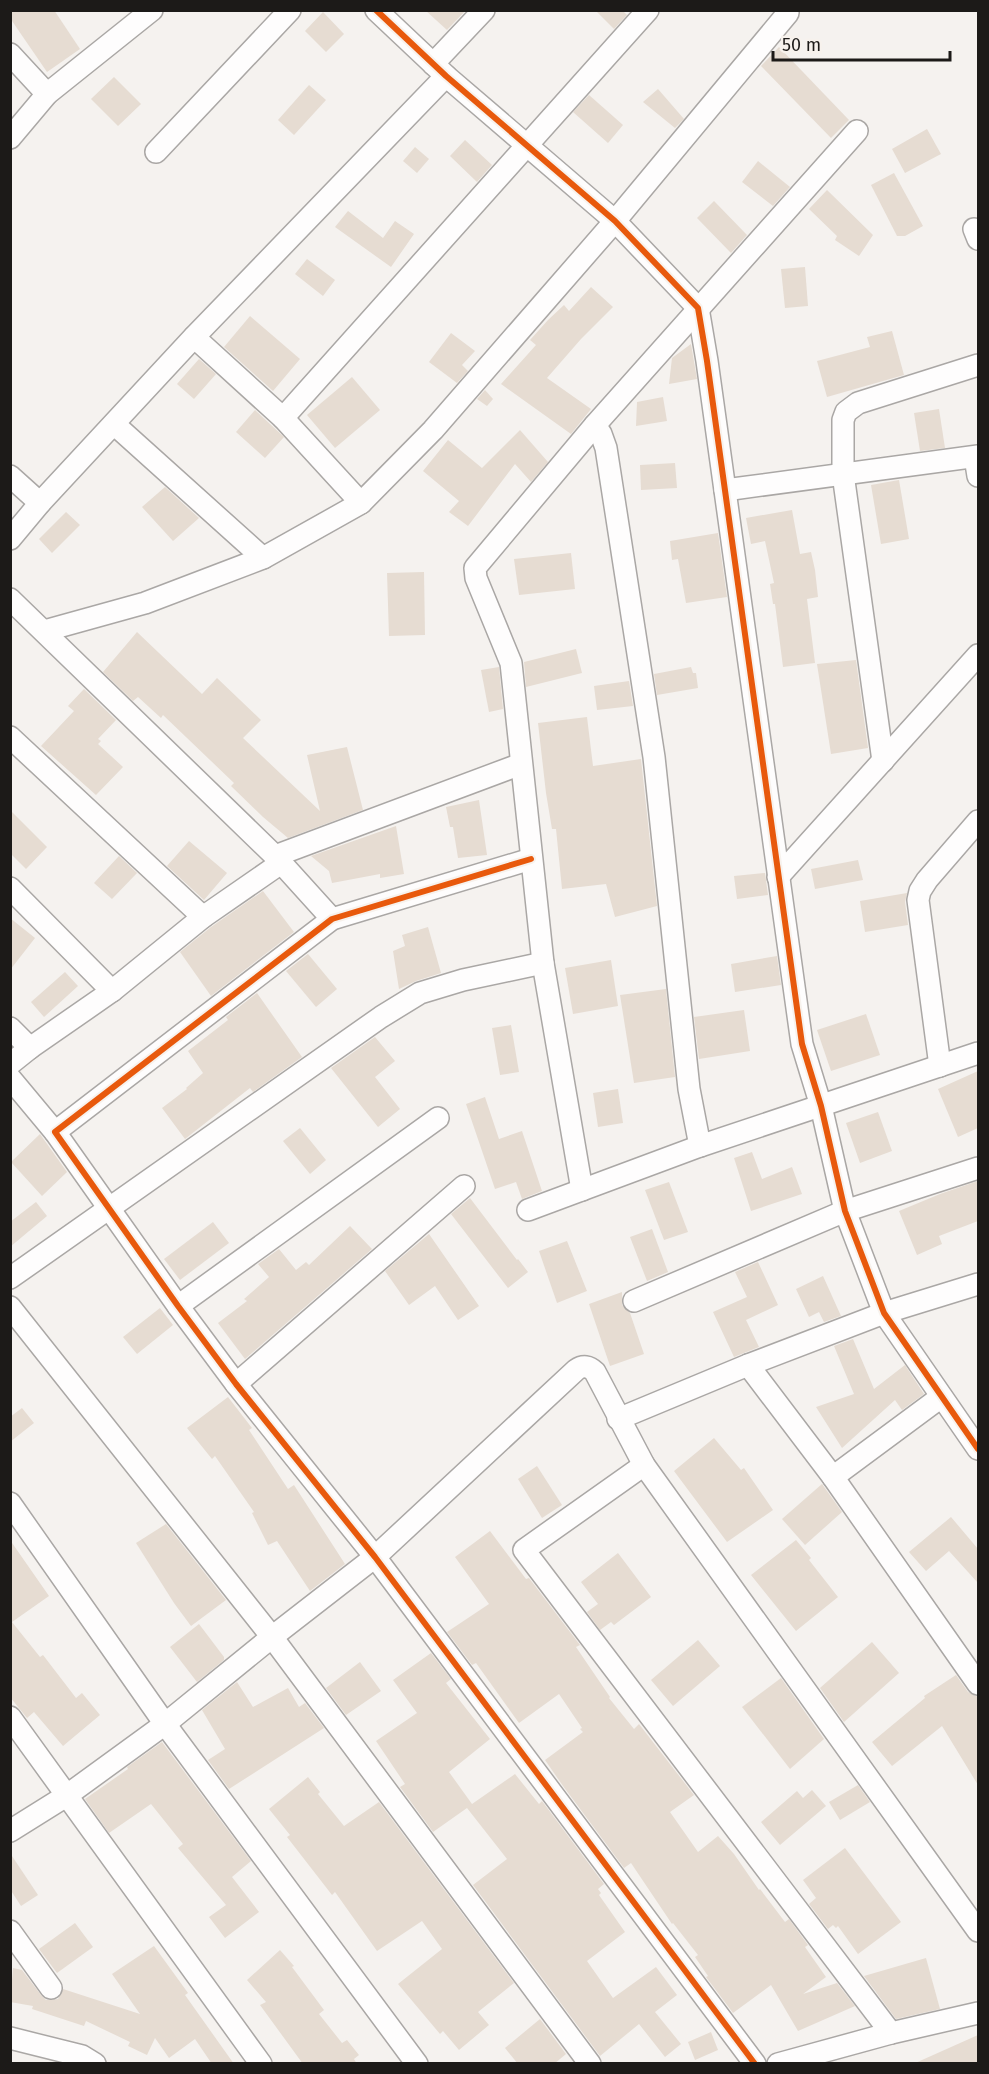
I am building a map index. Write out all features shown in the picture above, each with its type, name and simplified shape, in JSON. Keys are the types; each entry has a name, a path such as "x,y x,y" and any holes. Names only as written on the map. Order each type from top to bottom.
{"street":[{"path":"10,138 47,94 152,10"},
{"path":"156,153 290,10"},
{"path":"376,10 526,147 615,221 698,308 801,1044 821,1106 845,1211 884,1313 978,1449"},
{"path":"10,539 40,503 440,70 484,10"},
{"path":"283,418 648,10"},
{"path":"44,631 145,603 263,558 361,503 433,430 615,221 788,13"},
{"path":"10,54 47,94"},
{"path":"582,1190 543,963 511,663 476,578 476,568 595,425 857,131"},
{"path":"194,337 283,418 361,503"},
{"path":"883,761 843,474 843,420 846,412 858,403 978,365"},
{"path":"114,424 263,558"},
{"path":"595,425 602,434 606,448 654,757 689,1089 700,1146"},
{"path":"725,490 843,474 977,463"},
{"path":"10,476 40,503"},
{"path":"10,599 278,860 332,919"},
{"path":"778,877 978,655"},
{"path":"10,737 203,917"},
{"path":"10,1064 30,1047 112,991 278,860 521,764"},
{"path":"940,1066 918,900 920,891 927,880 978,821"},
{"path":"55,1132 332,919 531,859"},
{"path":"10,888 112,991"},
{"path":"10,1278 381,1017 420,993 463,980 543,963"},
{"path":"10,1028 30,1047"},
{"path":"528,1210 700,1146 978,1053"},
{"path":"10,1078 55,1132 236,1384 375,1557 755,2064"},
{"path":"178,1306 438,1118"},
{"path":"634,1301 845,1211 978,1168"},
{"path":"236,1384 464,1186"},
{"path":"618,1419 748,1365 884,1313 978,1284"},
{"path":"10,1307 273,1637 590,2064"},
{"path":"748,1365 832,1477 978,1684"},
{"path":"10,1831 66,1796 165,1724 375,1557 580,1367 591,1368 644,1465 977,1924"},
{"path":"832,1477 941,1397"},
{"path":"644,1465 524,1550 891,2033"},
{"path":"10,1503 165,1724 417,2064"},
{"path":"10,1717 261,2064"},
{"path":"10,1931 51,1988"},
{"path":"786,2063 891,2033 978,2013"},
{"path":"10,2038 82,2056 94,2064"}],"building":[{"path":"10,10 54,10 80,49 47,72 10,18"},
{"path":"425,10 466,10 447,30"},
{"path":"595,10 622,10 627,15 614,29"},
{"path":"323,12 344,34 326,52 305,31"},
{"path":"779,47 849,120 831,138 761,66"},
{"path":"114,77 141,104 118,126 91,99"},
{"path":"309,85 326,100 294,135 278,120"},
{"path":"658,89 684,119 675,128 643,102"},
{"path":"589,95 623,125 608,143 573,112"},
{"path":"927,129 941,154 905,173 892,149"},
{"path":"465,140 492,165 477,182 450,156"},
{"path":"415,147 429,159 417,173 403,161"},
{"path":"758,161 790,187 773,206 742,182"},
{"path":"894,173 923,226 905,236 897,236 871,185"},
{"path":"827,190 873,235 859,256 835,240 837,236 809,209"},
{"path":"714,201 747,235 731,253 697,218"},
{"path":"348,211 383,238 395,221 414,234 391,267 335,227"},
{"path":"307,259 335,280 323,296 295,274"},
{"path":"805,267 808,306 785,308 781,269"},
{"path":"591,287 613,307 547,378 591,409 571,434 501,384 536,345 530,340 548,320 564,305 569,311"},
{"path":"250,316 300,359 273,391 224,347"},
{"path":"892,331 904,375 827,397 817,361 870,347 867,337"},
{"path":"451,333 475,351 462,365 468,371 457,383 429,362"},
{"path":"691,344 697,379 669,384 672,358"},
{"path":"199,359 216,374 194,399 177,384"},
{"path":"352,377 380,410 335,448 307,415"},
{"path":"485,390 493,399 487,406 477,399"},
{"path":"663,397 667,421 636,426 637,402"},
{"path":"939,409 945,448 920,451 914,413"},
{"path":"255,410 284,437 265,458 236,432"},
{"path":"520,430 548,462 531,482 515,464 468,526 449,512 459,501 423,471 448,440 482,468"},
{"path":"675,463 677,488 641,490 640,465"},
{"path":"899,480 909,539 881,544 871,485"},
{"path":"165,487 199,518 173,541 142,507"},
{"path":"792,510 800,554 811,552 815,570 818,597 807,599 815,663 783,667 775,604 773,604 770,584 774,583 765,541 751,544 746,518"},
{"path":"66,512 80,525 52,553 39,539"},
{"path":"718,533 727,597 686,603 678,559 672,560 670,541"},
{"path":"571,553 575,589 519,595 514,559"},
{"path":"424,572 425,635 389,636 387,573"},
{"path":"137,632 202,694 217,678 261,720 243,738 320,811 307,755 347,747 363,810 288,838 231,786 234,783 163,715 161,718 138,697 133,701 103,672"},
{"path":"576,649 582,673 526,687 524,662"},
{"path":"856,660 868,748 831,754 817,664"},
{"path":"499,667 503,709 489,712 481,670"},
{"path":"691,667 693,673 696,673 698,688 657,695 654,674"},
{"path":"629,681 633,706 597,710 594,686"},
{"path":"84,689 116,720 98,739 101,741 98,744 123,767 96,795 41,746 74,711 68,706"},
{"path":"587,717 593,766 641,759 657,906 615,917 606,884 562,889 556,829 552,829 546,793 538,723"},
{"path":"479,800 487,855 458,858 453,827 450,827 446,807"},
{"path":"10,810 47,847 26,869 10,853"},
{"path":"396,826 404,874 380,878 380,874 332,883 329,871 311,856"},
{"path":"189,841 227,873 204,900 167,866"},
{"path":"119,856 137,873 112,899 94,883"},
{"path":"858,860 863,880 815,889 811,869"},
{"path":"765,873 768,895 737,899 734,876"},
{"path":"263,891 294,932 211,996 180,952"},
{"path":"907,893 905,902 908,925 865,932 860,901"},
{"path":"10,918 35,938 10,970"},
{"path":"428,927 441,973 399,989 393,951 405,946 402,935"},
{"path":"308,954 337,989 316,1007 286,971"},
{"path":"777,956 781,985 735,992 731,964"},
{"path":"611,960 618,1006 573,1014 565,968"},
{"path":"65,972 78,986 44,1017 31,1002"},
{"path":"666,989 675,1077 634,1083 620,995"},
{"path":"257,993 302,1057 253,1092 250,1088 185,1139 162,1108 203,1073 188,1051 228,1020 226,1017"},
{"path":"744,1010 750,1051 699,1059 694,1017"},
{"path":"866,1014 880,1055 831,1071 817,1030"},
{"path":"511,1025 519,1072 500,1075 492,1028"},
{"path":"375,1037 395,1061 375,1077 400,1109 378,1127 331,1068"},
{"path":"978,1071 978,1128 958,1137 938,1089"},
{"path":"618,1089 623,1123 598,1127 593,1093"},
{"path":"485,1097 499,1139 522,1131 542,1191 522,1199 516,1182 495,1189 466,1104"},
{"path":"878,1112 892,1151 860,1163 846,1123"},
{"path":"300,1128 326,1160 310,1174 283,1141"},
{"path":"40,1134 67,1172 42,1196 11,1162"},
{"path":"752,1152 762,1179 792,1167 802,1194 751,1211 734,1158"},
{"path":"978,1181 978,1221 939,1236 942,1244 917,1255 899,1211"},
{"path":"669,1182 688,1232 664,1240 645,1190"},
{"path":"470,1198 528,1272 508,1288 451,1214"},
{"path":"36,1202 47,1216 10,1247 10,1222"},
{"path":"213,1222 229,1243 180,1280 164,1259"},
{"path":"350,1226 372,1249 245,1359 218,1323 247,1301 244,1299 269,1277 258,1264 279,1249 296,1270 306,1262 309,1265"},
{"path":"652,1229 668,1272 647,1281 630,1237"},
{"path":"429,1234 479,1306 458,1320 435,1286 409,1305 385,1271"},
{"path":"567,1241 587,1291 557,1303 539,1251"},
{"path":"758,1262 778,1305 746,1320 759,1347 734,1357 713,1312 747,1297 735,1272"},
{"path":"823,1276 841,1316 824,1322 819,1312 809,1317 796,1289"},
{"path":"622,1292 622,1305 630,1313 644,1354 610,1366 589,1304"},
{"path":"160,1308 173,1325 137,1354 123,1337"},
{"path":"853,1339 874,1389 905,1365 924,1394 902,1410 895,1400 842,1448 816,1407 854,1394 834,1346"},
{"path":"228,1397 252,1428 249,1430 288,1489 294,1485 345,1564 310,1591 277,1541 268,1545 252,1513 254,1512 215,1456 212,1459 187,1428"},
{"path":"22,1408 34,1423 10,1442 10,1417"},
{"path":"714,1438 741,1470 744,1468 773,1510 727,1542 674,1471"},
{"path":"537,1466 562,1505 542,1518 518,1479"},
{"path":"822,1484 842,1512 805,1545 782,1519"},
{"path":"951,1517 978,1549 978,1583 949,1551 926,1571 909,1552"},
{"path":"166,1524 226,1600 191,1626 136,1543"},
{"path":"490,1531 580,1645 576,1647 609,1698 634,1729 639,1724 694,1795 670,1812 698,1852 718,1836 785,1922 789,1919 808,1945 805,1947 826,1977 803,1994 837,1983 855,2006 798,2031 771,1985 733,2013 706,1977 708,1976 695,1957 698,1955 672,1924 631,1863 624,1868 545,1760 583,1732 559,1694 519,1723 476,1663 472,1665 447,1632 489,1604 455,1557"},
{"path":"10,1540 49,1596 12,1622 40,1657 43,1655 76,1698 82,1693 100,1715 63,1746 34,1712 27,1718 10,1697"},
{"path":"796,1540 838,1597 796,1631 751,1575"},
{"path":"618,1553 651,1597 614,1625 611,1622 600,1630 587,1612 598,1604 581,1582"},
{"path":"199,1624 224,1660 197,1682 170,1647"},
{"path":"698,1640 720,1666 673,1706 651,1680"},
{"path":"872,1642 899,1673 844,1722 820,1688"},
{"path":"431,1653 451,1679 446,1683 490,1739 449,1772 472,1804 515,1774 539,1804 542,1801 604,1884 598,1889 601,1893 599,1895 625,1932 587,1961 613,1998 656,1967 677,1995 655,2012 681,2044 665,2057 639,2024 600,2056 473,1885 507,1859 467,1808 433,1832 400,1787 405,1784 376,1741 417,1713 393,1680"},
{"path":"360,1662 381,1691 346,1715 326,1688"},
{"path":"956,1675 968,1692 978,1697 978,1785 942,1726 892,1766 872,1742 925,1698 924,1696"},
{"path":"781,1678 824,1739 790,1769 742,1707"},
{"path":"237,1682 253,1707 288,1688 299,1707 305,1703 324,1728 229,1789 208,1760 225,1749 202,1710"},
{"path":"162,1742 251,1861 232,1877 259,1912 225,1938 209,1917 226,1905 178,1848 183,1844 151,1804 109,1833 85,1799"},
{"path":"308,1777 320,1792 318,1794 344,1826 379,1802 514,1983 478,2012 489,2025 459,2050 443,2031 440,2034 398,1984 442,1949 422,1921 377,1951 335,1892 332,1895 287,1837 290,1835 269,1809"},
{"path":"858,1785 870,1802 840,1820 829,1802"},
{"path":"812,1790 826,1806 780,1845 761,1822 797,1791 803,1798"},
{"path":"845,1848 901,1922 858,1954 838,1926 836,1928 833,1925 828,1929 809,1904 816,1898 803,1880"},
{"path":"10,1853 38,1895 21,1906 10,1889"},
{"path":"75,1923 93,1947 57,1973 39,1949"},
{"path":"154,1946 188,1993 185,1995 234,2064 212,2064 195,2039 169,2058 155,2038 147,2055 128,2046 130,2042 86,2021 84,2026 32,2009 33,2006 10,2002 13,1968 22,1970 46,2000 58,1999 63,1989 140,2014 112,1974"},
{"path":"280,1950 294,1966 292,1967 324,2010 319,2014 342,2043 347,2040 359,2055 354,2059 357,2064 303,2064 260,2005 266,2002 247,1980"},
{"path":"926,1958 940,2009 896,2019 864,1976"},
{"path":"540,2019 566,2054 554,2064 518,2064 505,2048"},
{"path":"711,2032 718,2050 695,2060 688,2042"},
{"path":"978,2035 978,2064 913,2064"}],"cycle path":[{"path":"376,10 446,76 615,221 698,308 802,1044 821,1106 845,1211 884,1313 978,1449"},
{"path":"531,859 332,919 55,1132 236,1384 375,1557 755,2064"}]}
